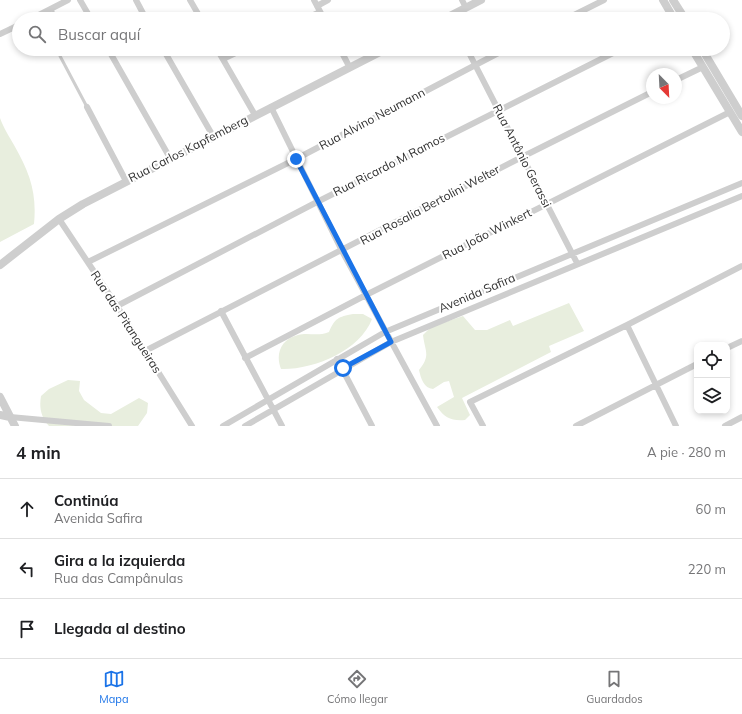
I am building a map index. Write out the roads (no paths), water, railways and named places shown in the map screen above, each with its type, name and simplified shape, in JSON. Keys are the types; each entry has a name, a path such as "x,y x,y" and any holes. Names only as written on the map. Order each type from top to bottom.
{"street":[{"path":"46,12 68,0"},
{"path":"80,0 87,12"},
{"path":"136,0 142,12"},
{"path":"197,12 191,2 199,0"},
{"path":"320,12 316,3 328,0"},
{"path":"462,0 466,8"},
{"path":"459,12 481,0"},
{"path":"580,12 604,0"},
{"path":"663,0 670,12"},
{"path":"673,0 680,12"},
{"path":"0,34 12,28"},
{"path":"112,56 170,158"},
{"path":"167,56 213,136"},
{"path":"221,56 255,115"},
{"path":"223,59 229,56"},
{"path":"344,56 350,68"},
{"name":"Rua Carlos Kapfemberg","path":"0,265 59,219 126,181 373,56"},
{"name":"Rua Antônio Gerassi","path":"470,56 577,263"},
{"name":"Rua Alvino Neumann","path":"88,262 296,159 492,56"},
{"name":"Rua Ricardo M Ramos","path":"117,306 498,109 607,56"},
{"path":"696,56 742,132"},
{"path":"706,56 742,116"},
{"path":"682,77 703,67"},
{"name":"Rua Rosalia Bertolini Welter","path":"145,351 221,311 342,251 522,157 646,95"},
{"path":"88,107 126,181"},
{"path":"271,107 342,251 437,426"},
{"name":"Rua João Winkert","path":"245,358 366,295 730,112"},
{"name":"Avenida Safira","path":"223,426 337,358 386,332 742,183"},
{"name":"Avenida Safira","path":"245,426 343,368 391,342 577,263 742,196"},
{"name":"Rua das Pitangueiras","path":"59,219 117,306 192,426"},
{"path":"483,426 470,402 627,325 742,266"},
{"path":"221,311 282,426"},
{"path":"627,325 676,426"},
{"path":"730,347 742,341"},
{"path":"337,358 372,426"},
{"path":"576,426 694,366"},
{"path":"0,397 15,426"},
{"path":"0,415 109,426"},
{"path":"725,426 742,417"}],"lane":[{"path":"60,56 88,107"}]}
